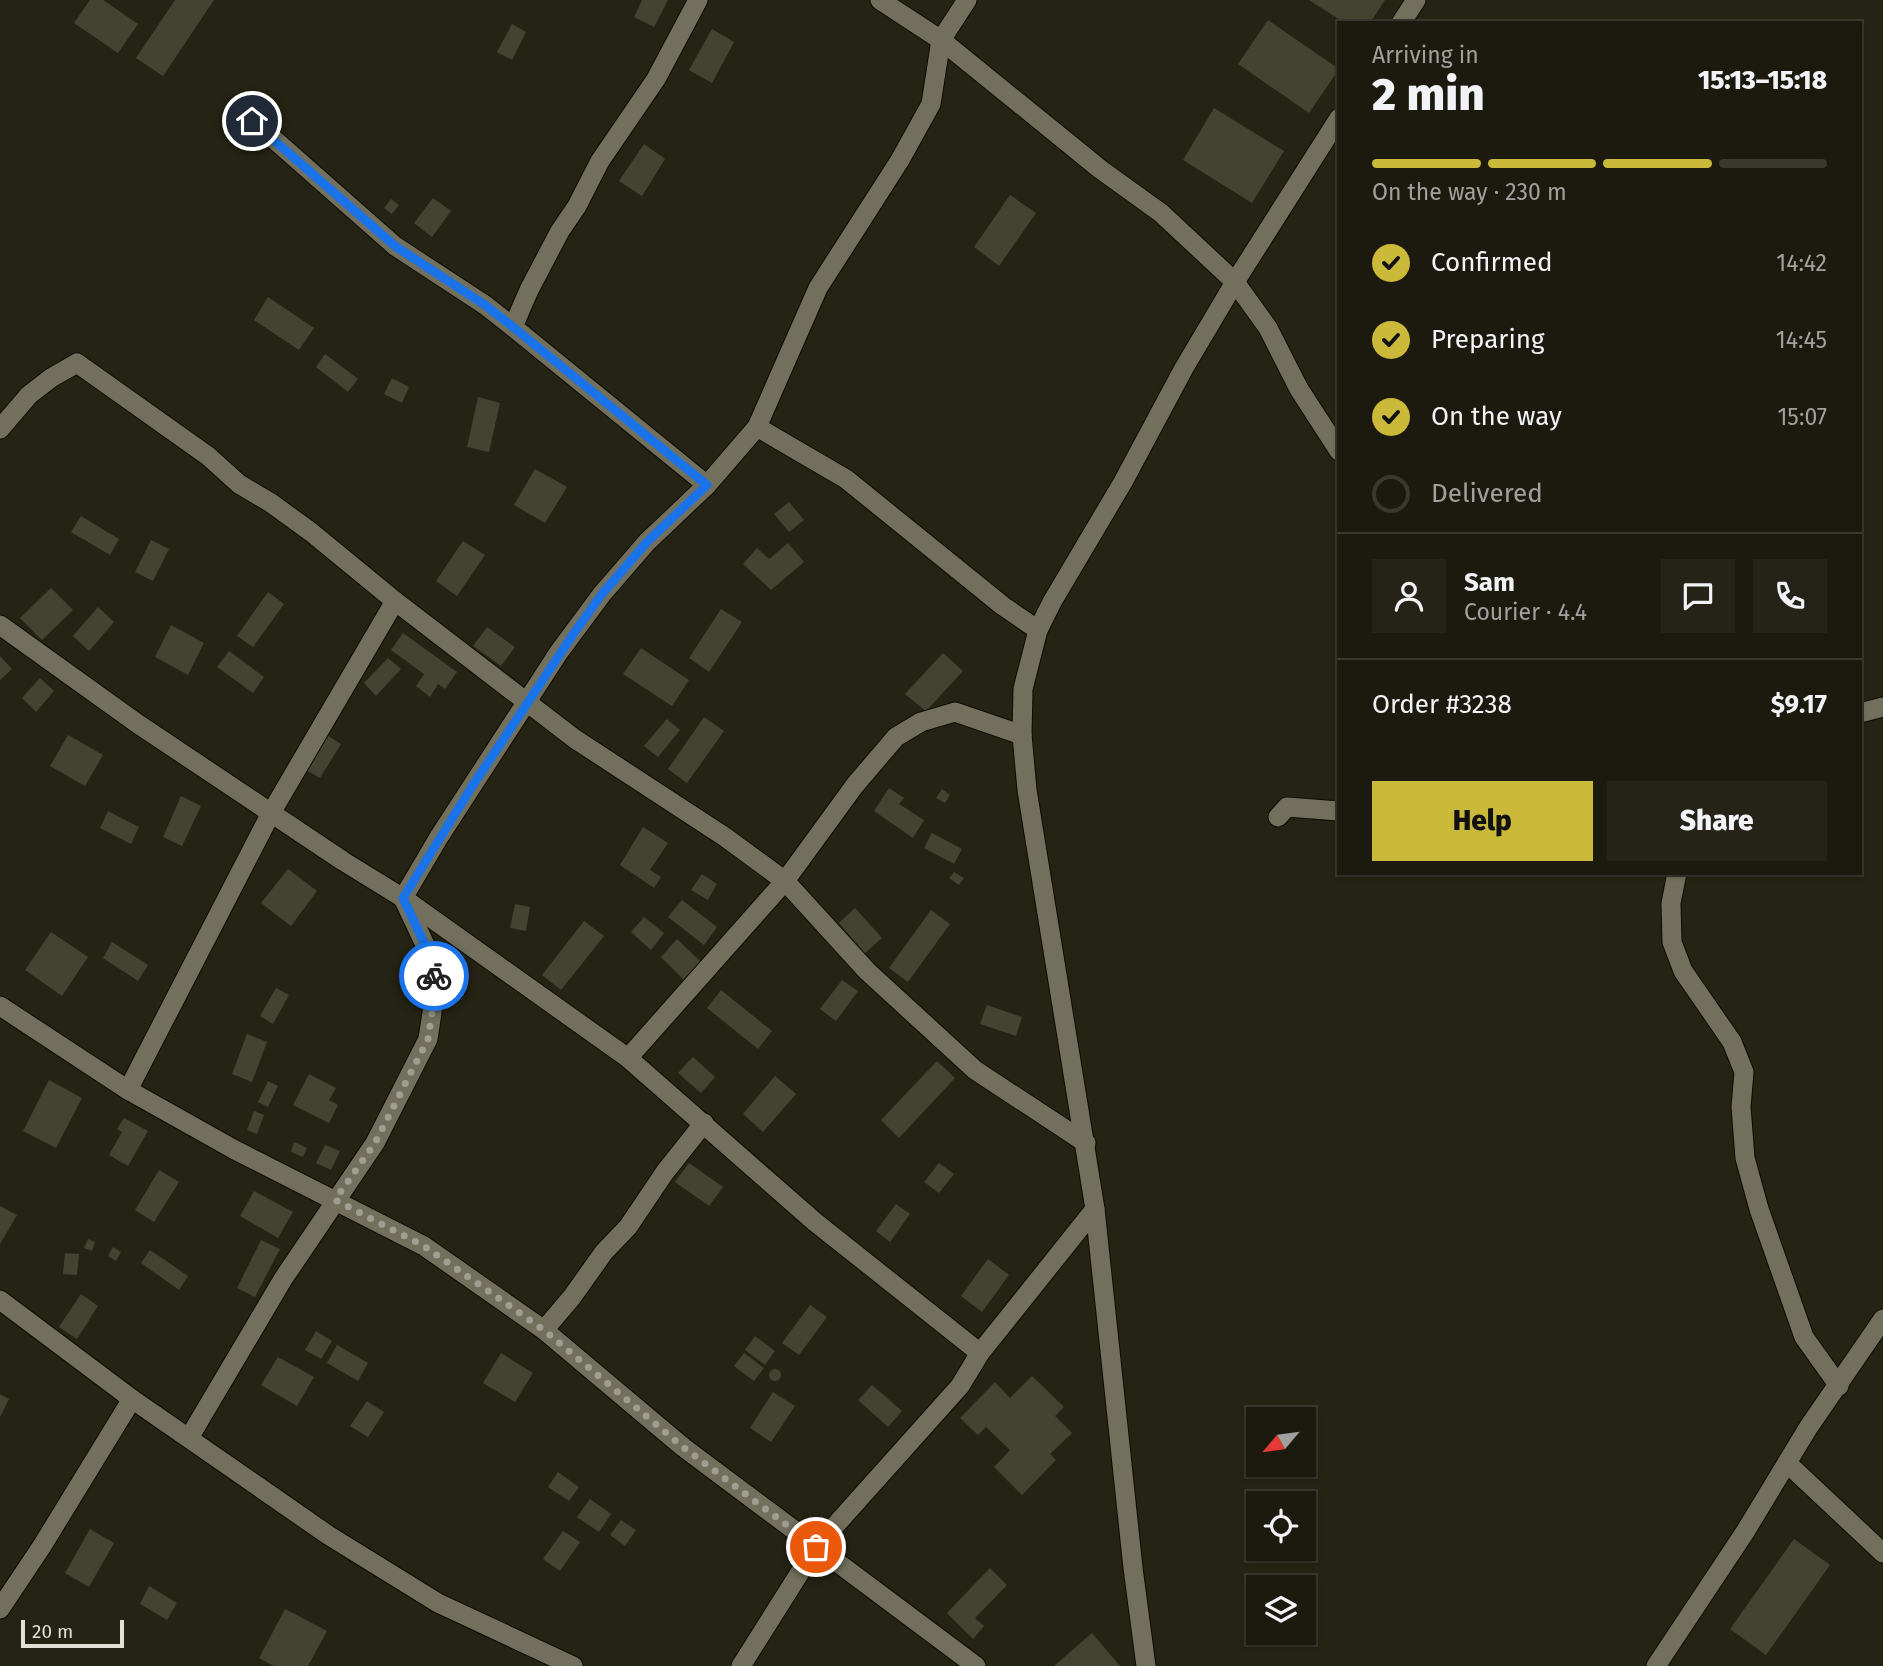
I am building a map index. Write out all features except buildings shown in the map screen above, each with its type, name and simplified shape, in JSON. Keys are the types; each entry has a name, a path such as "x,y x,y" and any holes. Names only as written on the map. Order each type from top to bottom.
{"street":[{"path":"513,327 528,290 560,231 604,154 656,79 698,0"},
{"path":"880,0 941,40 1100,169 1161,213 1235,282 1268,328 1299,389 1337,449"},
{"path":"403,898 439,837 559,652 602,594 647,542 707,485 757,427 818,288 900,160 931,104 941,40 967,0"},
{"path":"1402,21 1416,0"},
{"path":"242,111 395,246 485,305 707,485"},
{"path":"1146,1666 1095,1209 1034,841 1022,735 1023,689 1038,630 1052,602 1123,482 1184,368 1337,121"},
{"path":"0,429 29,395 77,363 208,456 239,484 311,532 395,601 575,739 715,830 785,881 867,971 975,1070 1086,1143"},
{"path":"757,427 846,480 1003,606 1038,630"},
{"path":"128,1090 271,813 395,601"},
{"path":"0,625 138,724 403,898 628,1058 815,1222 980,1353"},
{"path":"1862,712 1883,707"},
{"path":"628,1058 785,881 855,785 896,737 921,722 955,712 1022,735"},
{"path":"1278,817 1287,807 1337,811"},
{"path":"1677,875 1671,903 1672,942 1683,971 1732,1042 1744,1072 1741,1107 1745,1158 1759,1209 1804,1337 1839,1386"},
{"path":"188,1438 283,1279 375,1143 428,1039 435,966 403,898"},
{"path":"0,1006 128,1090 234,1150 424,1246 544,1330 683,1447 976,1666"},
{"path":"544,1330 604,1252 628,1227 665,1172 704,1123"},
{"path":"741,1666 816,1547 960,1386 980,1353 1095,1209"},
{"path":"0,1300 132,1399 328,1535 438,1603 573,1666"},
{"path":"1656,1666 1808,1428 1883,1319"},
{"path":"0,1609 132,1399"},
{"path":"1787,1463 1883,1553"}],"way so far":[{"path":"434,976 428,1039 375,1143 335,1200 424,1246 544,1330 683,1447 816,1547"}],"route":[{"path":"252,121 395,246 485,305 707,485 647,542 602,594 559,652 439,837 403,898 435,966 434,976"}]}
